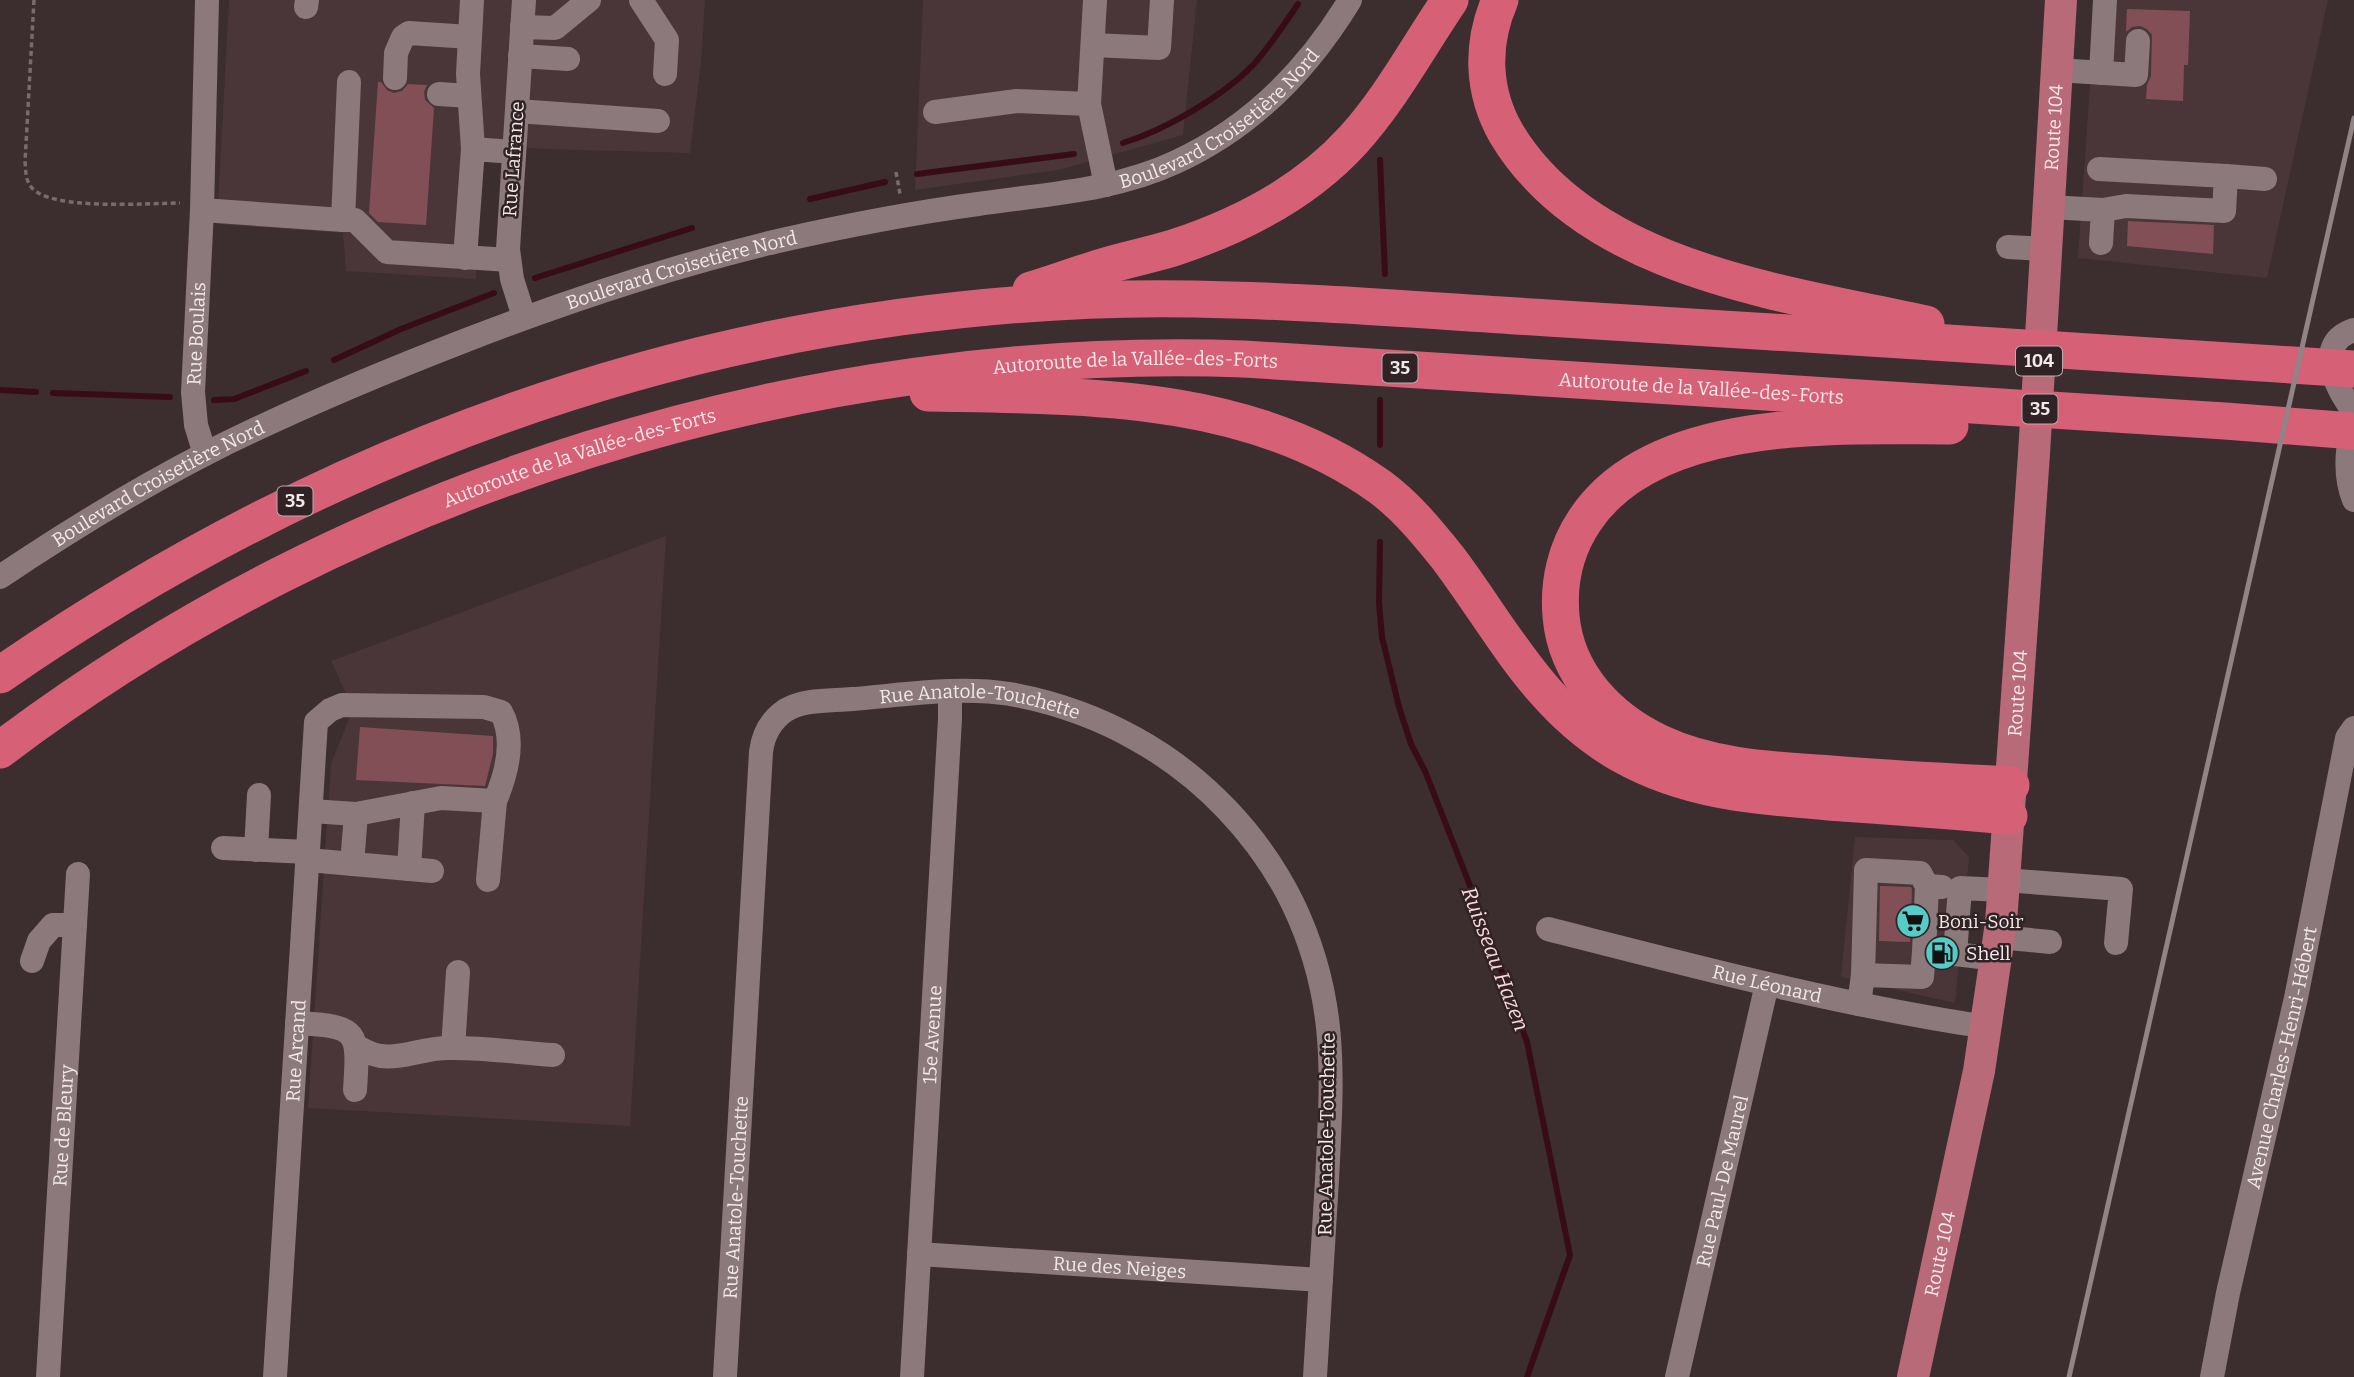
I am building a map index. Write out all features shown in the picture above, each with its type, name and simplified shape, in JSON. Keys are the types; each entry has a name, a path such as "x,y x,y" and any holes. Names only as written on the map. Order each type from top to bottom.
{"highway":[{"path":"976,309 1103,266 1195,240 1255,214 1293,191 1339,154 1368,122 1397,83 1450,0"},
{"path":"1500,0 1489,33 1486,60 1496,113 1518,152 1538,176 1588,218 1636,244 1692,267 1976,340 2029,348 2354,369"},
{"name":"35","path":"0,675 103,606 222,538 348,476 464,428 615,378 741,346 866,322 1076,300 1196,299 1976,340"},
{"name":"Autoroute de la Vallée-des-Forts","path":"0,750 112,673 214,611 320,556 498,480 694,421 829,390 987,367 1073,360 1189,358 1331,363 1972,415 2268,424 2354,431"},
{"path":"829,390 1078,396 1130,400 1222,416 1290,439 1339,461 1381,488 1417,521 1448,560 1506,644 1545,692 1575,722 1624,756 1682,781 1742,795 2010,800"},
{"path":"1972,415 1787,429 1723,440 1657,460 1614,487 1599,501 1581,526 1563,569 1561,621 1574,664 1600,701 1633,728 1678,751 1729,764 2010,800"}],"main road":[{"name":"Route 104","path":"1913,1377 1969,1123 1998,948 2010,800 2061,0"}],"street":[{"name":"Rue Boulais","path":"205,454 195,425 193,392 202,202 207,0"},
{"path":"466,258 473,149 468,74 472,0"},
{"name":"Rue Lafrance","path":"524,0 509,260 524,317"},
{"path":"522,27 555,28 589,0"},
{"path":"641,0 667,40 665,74"},
{"path":"1096,0 1089,104 1106,185"},
{"path":"1093,45 1159,48 1162,0"},
{"name":"Boulevard Croisetière Nord","path":"0,577 100,512 205,454 345,389 524,317 646,276 774,242 947,209 1106,185 1138,177 1174,163 1241,125 1274,97 1304,66 1350,0"},
{"path":"2101,73 2105,0"},
{"path":"395,78 396,54 402,37 409,33 470,37"},
{"path":"2057,70 2136,75 2138,41"},
{"path":"520,56 568,59"},
{"path":"343,220 349,82"},
{"path":"439,94 469,96"},
{"path":"935,113 1017,100 1089,104"},
{"path":"517,111 658,121"},
{"path":"473,149 514,152"},
{"path":"2099,169 2265,179"},
{"path":"2139,206 2141,172"},
{"path":"2049,207 2103,211 2126,205 2224,211 2226,176"},
{"path":"202,202 272,198"},
{"path":"202,202 355,220 387,252 509,260"},
{"path":"2101,243 2103,211"},
{"path":"2008,247 2046,249"},
{"path":"2354,330 2347,332 2334,345 2331,366 2337,387 2354,411 2347,466 2354,500"},
{"name":"15e Avenue","path":"912,1377 950,692"},
{"name":"Rue Anatole-Touchette","path":"724,1377 764,737 781,714 801,704 950,692 996,692 1044,702 1079,713 1134,737 1184,771 1224,806 1273,870 1292,903 1306,935 1323,990 1331,1039 1331,1105 1315,1377"},
{"name":"Rue Arcand","path":"275,1377 316,722 330,710 342,705 494,708 501,712 509,735 505,773 495,800"},
{"name":"Avenue Charles-Henri-Hébert","path":"2212,1377 2351,733"},
{"path":"256,849 259,795"},
{"path":"311,811 356,814 441,798 495,800 488,880"},
{"path":"223,848 256,849 352,864 420,870 413,803"},
{"path":"352,864 356,814"},
{"path":"1859,1004 1863,975 1866,870 1920,873 1927,886 1922,977 1914,1014"},
{"name":"Rue de Bleury","path":"48,1377 78,874"},
{"path":"1927,886 1960,888 2004,885 2121,889 2116,943"},
{"path":"1955,954 1960,888"},
{"path":"32,961 39,941 52,925 75,925"},
{"name":"Rue Léonard","path":"1548,929 1767,984 1987,1027"},
{"path":"1924,952 1955,954 2049,942"},
{"path":"453,1048 458,972"},
{"path":"1863,975 1922,977"},
{"name":"Rue Paul-De Maurel","path":"1677,1377 1767,984"},
{"path":"297,1023 337,1027 348,1032 358,1047 369,1054 390,1058 453,1048 553,1055"},
{"path":"355,1090 358,1047"},
{"name":"Rue des Neiges","path":"919,1254 1321,1280"}],"path":[{"path":"34,0 25,162 26,179 33,189 46,197 111,205 202,202"}],"shaded area":[{"path":"229,0 705,0 701,63 690,153 545,149 482,144 476,279 346,271 343,233 217,224"},
{"path":"923,0 1197,0 1183,135 1058,170 915,190"},
{"path":"2096,0 2328,0 2267,278 2078,258"},
{"path":"666,536 630,1126 308,1108 331,764 353,709 331,661"},
{"path":"1855,837 1953,840 1969,857 1955,1003 1841,977"}],"building":[{"path":"2127,9 2190,11 2188,65 2184,65 2183,101 2146,99 2151,76 2152,35 2140,26 2132,27 2126,32"},
{"path":"378,82 394,93 402,91 408,84 427,85 425,100 434,108 426,225 378,222 369,213"},
{"path":"2128,221 2214,225 2213,254 2127,246"},
{"path":"360,727 493,736 493,754 485,786 356,780"},
{"path":"1880,886 1911,887 1910,942 1879,941"}],"waterway":[{"path":"1123,143 1157,130 1226,89 1259,58 1298,4"},
{"path":"917,174 1074,154"},
{"name":"Ruisseau Hazen","path":"1380,160 1385,274"},
{"path":"810,199 885,182"},
{"path":"535,278 692,228"},
{"path":"334,360 401,329 494,293"},
{"path":"214,400 234,399 306,371"},
{"path":"0,390 36,392"},
{"path":"53,393 170,397"},
{"name":"Ruisseau Hazen","path":"1380,400 1380,445"},
{"name":"Ruisseau Hazen","path":"1380,542 1379,603 1382,637 1399,707 1411,744 1425,771 1478,906 1527,1042 1570,1255 1527,1377"}],"railway":[{"path":"2069,1377 2354,118"}],"place":[{"name":"Boni-Soir","path":"1913,921"},
{"name":"Shell","path":"1942,953"}]}
